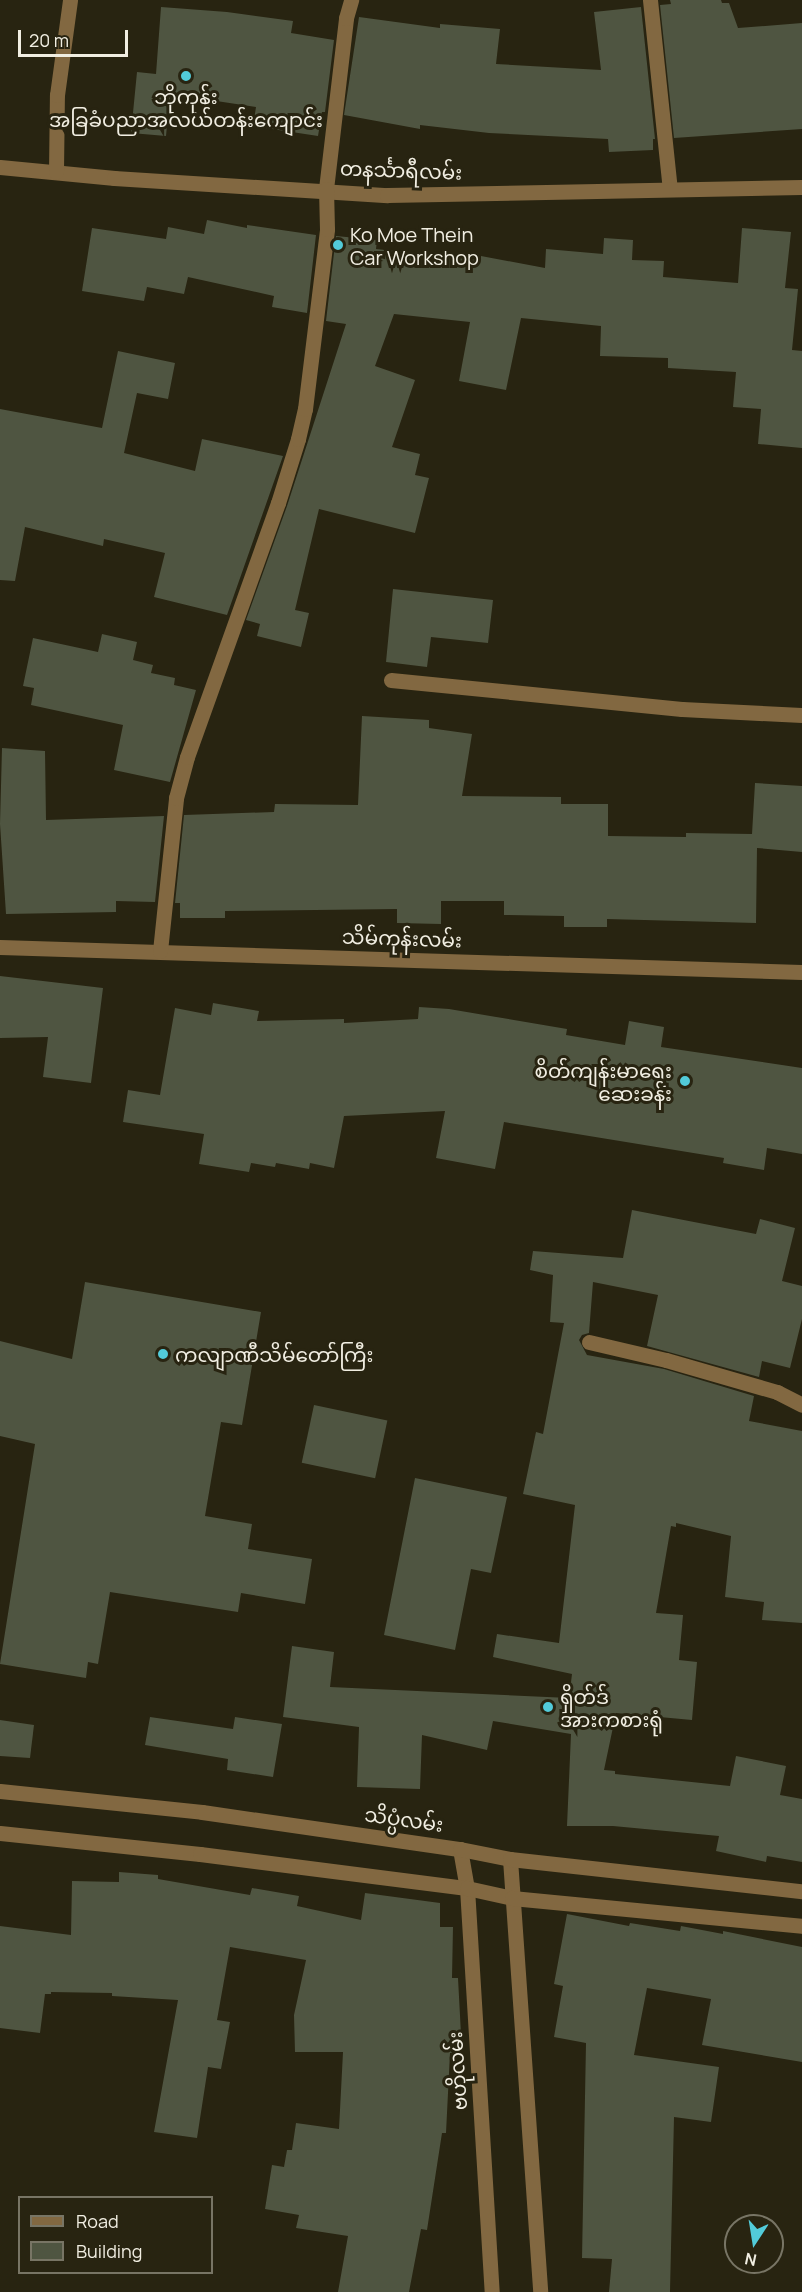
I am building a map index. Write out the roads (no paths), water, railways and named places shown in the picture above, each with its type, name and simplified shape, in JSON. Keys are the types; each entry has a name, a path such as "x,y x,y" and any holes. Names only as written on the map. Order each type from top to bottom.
{"street":[{"path":"56,172 57,96 70,0"},
{"path":"160,951 178,787 278,503 298,439 306,398 326,240 326,189 346,18 351,0"},
{"path":"650,0 670,189"},
{"name":"တနင်္သာရီလမ်း","path":"0,166 114,178 326,189 387,195 802,187"},
{"path":"391,680 682,709 802,715"},
{"name":"သိမ်ကုန်းလမ်း","path":"0,947 802,972"},
{"path":"589,1342 666,1360 777,1392 802,1405"},
{"name":"သိပ္ပံလမ်း","path":"0,1791 202,1812 460,1849 510,1859 802,1891"},
{"path":"0,1833 200,1854 467,1888 512,1898 802,1926"},
{"name":"ဗဟိုလမ်း","path":"460,1849 467,1888 492,2292"},
{"path":"510,1859 540,2292"}],"place":[{"name":"ဘိုကုန်း အခြခံပညာအလယ်တန်းကျောင်း","path":"186,76"},
{"name":"Ko Moe Thein Car Workshop","path":"338,245"},
{"name":"စိတ်ကျန်းမာရေး ဆေးခန်း","path":"685,1081"},
{"name":"ကလျာဏီသိမ်တော်ကြီး","path":"163,1354"},
{"name":"ရှိတ်ဒ် အားကစားရုံ","path":"548,1707"}]}
